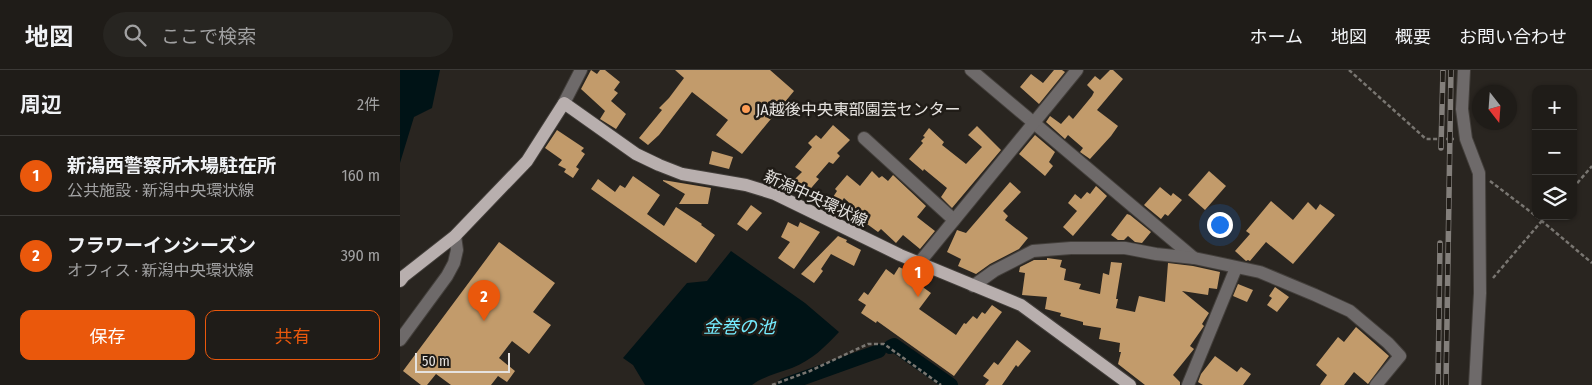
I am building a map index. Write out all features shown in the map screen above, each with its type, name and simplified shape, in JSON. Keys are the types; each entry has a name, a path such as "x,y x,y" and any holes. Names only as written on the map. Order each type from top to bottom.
{"main road":[{"path":"400,281 455,236 527,161 564,103"},
{"name":"新潟中央環状線","path":"564,103 636,154 659,165 682,174 746,185 776,194 919,264 1021,305 1130,385"}],"street":[{"path":"564,103 581,70"},
{"path":"972,70 1194,258"},
{"path":"919,264 1077,70"},
{"path":"1464,70 1462,109 1466,139 1479,173 1480,293 1475,385"},
{"path":"864,138 954,220"},
{"path":"400,340 447,276 454,263 457,250 455,236"},
{"path":"973,286 994,271 1033,251 1071,248 1125,248 1194,258 1260,272 1350,311 1388,343 1400,356 1376,385"},
{"path":"1188,385 1236,268"}],"path":[{"path":"1349,70 1426,139 1466,139"},
{"path":"1577,183 1592,166"},
{"path":"1479,173 1532,213"},
{"path":"1480,293 1542,220 1592,263"},
{"path":"772,385 810,371 868,344 884,344 941,385"}],"water":[{"path":"400,70 440,70 432,108 414,117 400,163"},
{"name":"金巻の池","path":"731,251 805,303 839,332 806,361 752,385 645,385 633,365 623,358 687,283 707,281"}],"building":[{"path":"591,70 597,74 600,70 605,70 620,82 614,90 618,93 611,101 626,114 616,129 600,119 605,111 581,89"},
{"name":"JA越後中央東部園芸センター","path":"675,70 770,70 794,91 742,154 716,135 728,120 692,92 659,135 648,145 639,138 662,110 659,108 684,78"},
{"path":"1054,70 1065,72 1039,104 1020,87 1031,74 1043,83"},
{"path":"1110,70 1113,70 1123,79 1097,110 1118,126 1090,159 1080,152 1083,148 1068,135 1065,139 1046,122 1050,116 1061,124 1069,115 1073,119 1094,92 1087,85 1095,76 1100,80"},
{"path":"833,125 850,140 837,153 840,156 833,164 829,162 816,177 819,179 806,194 795,187 798,182 794,180 802,172 795,167 812,147 808,143 816,135 821,139"},
{"path":"977,126 1001,150 952,208 941,197 947,188 909,159 923,143 921,141 925,137 923,136 929,128 944,142 942,145 966,164 982,147 968,135"},
{"path":"557,130 584,148 581,151 585,154 576,167 579,169 573,178 564,172 566,169 558,165 562,160 545,148"},
{"path":"1035,135 1055,152 1049,162 1053,166 1045,176 1019,154"},
{"path":"712,151 733,157 729,169 709,164"},
{"path":"872,171 879,178 882,176 888,181 893,175 926,206 917,217 935,231 920,249 903,235 896,243 881,229 878,232 856,216 860,213 844,198 833,213 825,209 837,191 835,189 847,175 860,186"},
{"path":"1209,171 1226,186 1205,210 1188,195"},
{"path":"633,176 660,195 647,214 664,226 676,207 715,235 696,263 591,189 598,179 615,192 620,185 625,188"},
{"path":"663,180 711,188 708,204 679,204 685,194"},
{"path":"1010,182 1021,192 1003,211 1008,216 1005,220 1028,238 1019,249 990,264 976,274 958,266 961,259 947,252 957,230 966,233"},
{"path":"1096,186 1107,196 1073,236 1063,227 1077,211 1068,203 1075,194 1081,199 1087,192 1090,194"},
{"path":"1160,187 1171,196 1173,193 1182,200 1168,216 1165,214 1161,219 1144,205"},
{"path":"1271,201 1293,220 1308,202 1316,210 1320,204 1335,215 1293,264 1266,242 1250,261 1246,261 1235,251 1250,234 1246,231"},
{"path":"751,205 762,213 747,231 737,224"},
{"path":"1127,214 1151,232 1142,243 1135,242 1128,236 1124,240 1118,240 1111,235"},
{"path":"788,222 798,227 800,222 820,232 794,269 778,258 790,242 781,237"},
{"path":"838,236 861,250 854,266 831,254 821,269 823,271 814,283 801,274"},
{"path":"499,242 555,283 533,312 551,325 529,354 512,341 499,358 515,371 507,382 498,376 491,385 451,385 436,374 427,385 421,385 403,371"},
{"path":"1047,258 1062,260 1060,267 1066,269 1064,280 1081,284 1079,289 1100,294 1103,273 1109,275 1111,262 1122,263 1116,308 1135,312 1139,296 1165,302 1168,263 1220,272 1217,289 1209,288 1208,295 1182,291 1209,313 1202,324 1204,326 1190,346 1194,349 1173,375 1180,382 1180,385 1145,385 1118,364 1121,352 1119,352 1120,343 1099,339 1101,328 1083,325 1083,322 1060,316 1061,313 1045,309 1047,297 1022,295 1025,273 1019,272 1020,267 1034,260 1047,260"},
{"path":"899,267 916,275 913,280 931,293 919,309 956,335 964,323 966,324 973,316 977,319 982,312 985,314 992,305 1002,312 954,376 877,321 876,323 861,313 866,305 858,300 864,292 868,295 886,269 894,275"},
{"path":"1238,284 1253,290 1247,302 1233,296"},
{"path":"1275,287 1289,297 1277,312 1267,305 1272,298 1269,296"},
{"path":"1356,327 1389,356 1368,384 1354,372 1344,385 1320,385 1327,375 1316,365 1338,337 1344,342"},
{"path":"1017,340 1031,351 1018,367 1016,365 1002,385 985,385 989,380 983,376 994,362 998,365"},
{"path":"1215,356 1237,372 1241,367 1251,374 1243,385 1203,385 1198,382 1201,374"}],"waterway":[{"path":"890,347 894,345 951,385"},
{"path":"784,385 879,351"}],"railway":[{"path":"1441,148 1443,70"},
{"path":"1446,385 1451,70"},
{"path":"1438,385 1440,243"}],"place":[{"name":"JA越後中央東部園芸センター","path":"746,109"},
{"name":"新潟西警察所木場駐在所","path":"918,297"},
{"name":"フラワーインシーズン","path":"484,321"}]}
